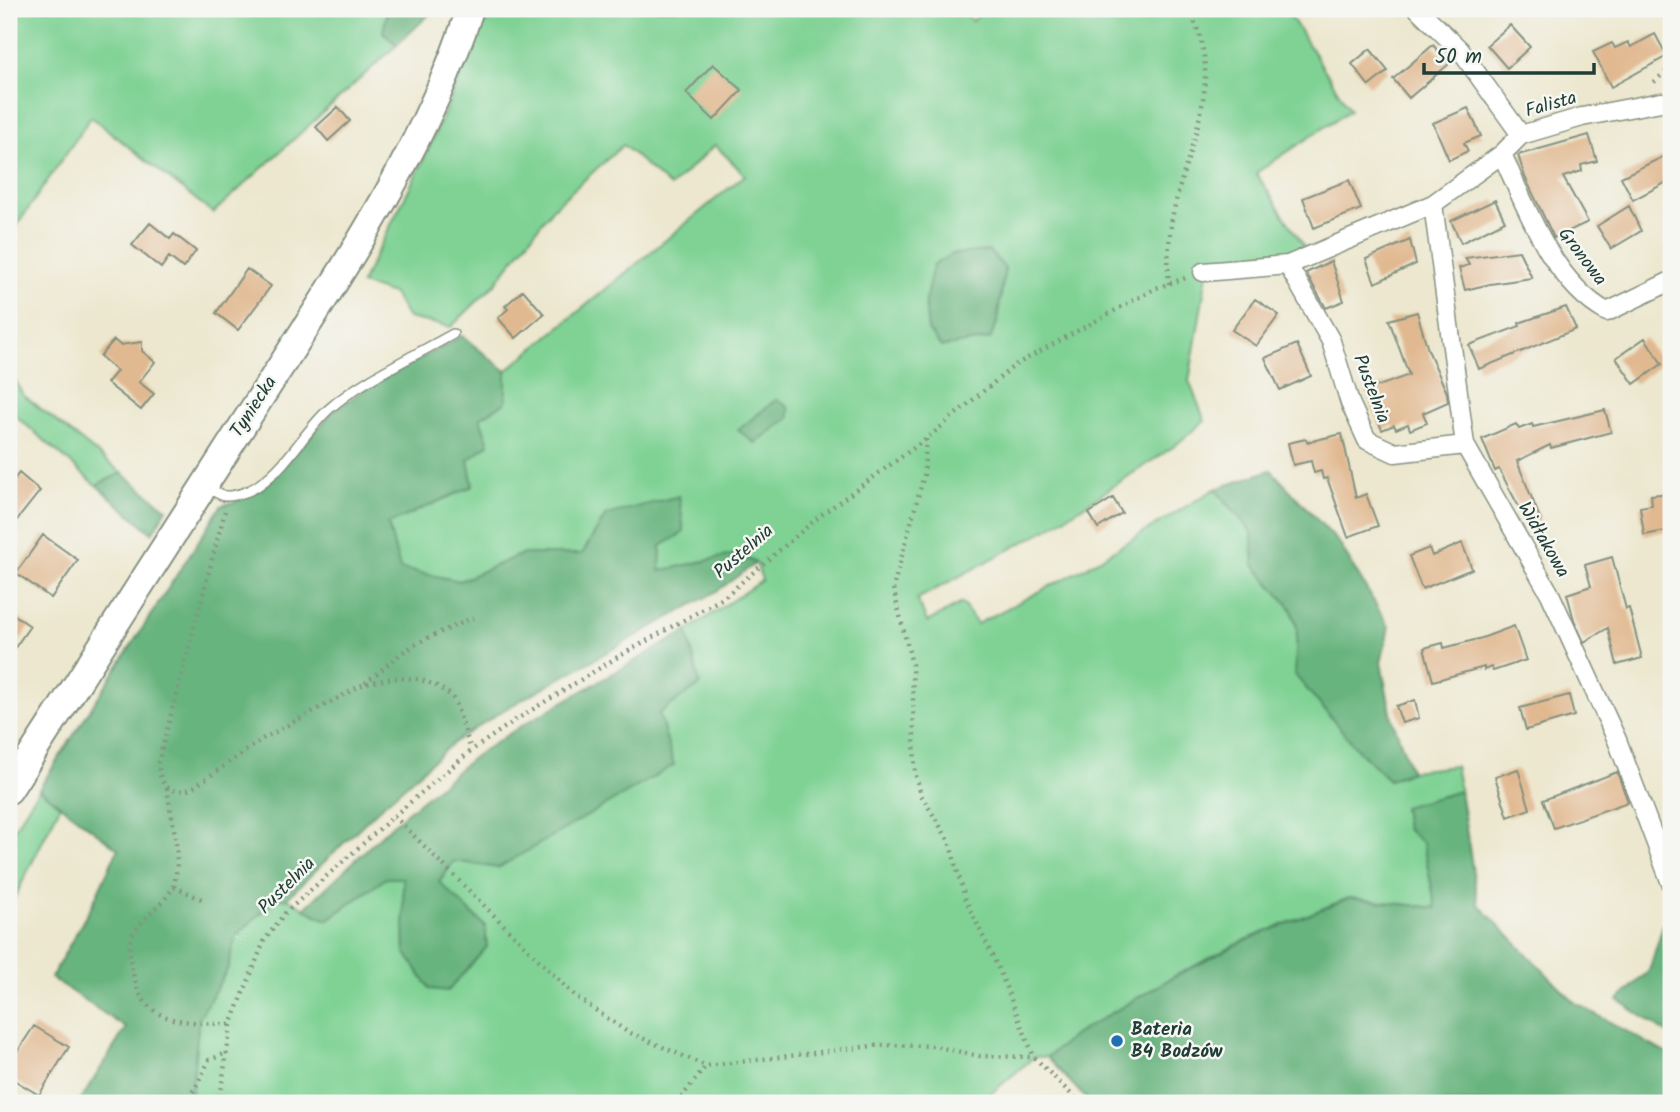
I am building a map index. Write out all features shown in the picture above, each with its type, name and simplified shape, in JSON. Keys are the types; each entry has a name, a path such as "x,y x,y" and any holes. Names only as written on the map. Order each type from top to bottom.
{"street":[{"name":"Tyniecka","path":"9,790 214,491 413,148 457,49 470,9"},
{"name":"Falista","path":"1418,9 1460,50 1521,135 1582,117 1661,102 1671,103"},
{"path":"1203,272 1288,265 1433,204 1502,154 1521,135"},
{"name":"Gronowa","path":"1502,154 1544,248 1589,303 1606,312 1671,281"},
{"name":"Widłakowa","path":"1433,204 1465,445 1550,594 1617,740 1671,883"},
{"name":"Pustelnia","path":"1288,265 1331,341 1350,403 1367,440 1395,453 1465,445"}],"lane":[{"path":"214,491 241,493 260,485 277,469 313,424 333,406 453,334"}],"path":[{"path":"1169,284 1172,219 1198,132 1206,78 1205,57 1199,34 1188,9"},
{"name":"Pustelnia","path":"219,1103 230,1026 264,941 285,913 472,750 615,658 723,598 821,515 926,439 1015,365 1156,288 1203,272"},
{"path":"926,439 924,475 893,588 912,664 915,772 921,795 948,841 965,898 1000,972 1034,1057 1080,1103"},
{"path":"214,491 225,517 158,763 159,778 167,787 180,792 191,789 264,738 364,684 403,652 473,618"},
{"path":"364,684 392,678 419,679 435,685 450,695 456,704 472,750"},
{"path":"167,787 177,861 174,887 132,934 129,953 135,982 145,1005 167,1018 230,1026"},
{"path":"394,816 575,996 626,1031 706,1066 880,1045 934,1046 979,1056 1034,1057"},
{"path":"174,887 206,901"},
{"path":"184,1103 196,1087 209,1060 227,1054"},
{"path":"677,1103 706,1066"}],"green space":[{"path":"9,9 388,9 383,32 397,45 213,213 91,117 9,237"},
{"path":"388,9 435,9 397,45 383,32"},
{"path":"490,9 960,9 972,21 986,9 1286,9 1350,110 1256,173 1304,246 1290,255 1209,262 1189,381 1205,421 1173,447 1048,529 917,599 927,622 962,603 977,624 1083,569 1215,489 1252,532 1254,565 1291,608 1297,628 1296,675 1389,780 1411,771 1455,766 1460,791 1403,808 1406,829 1423,843 1436,908 1349,898 1246,940 1175,976 1076,1034 1047,1057 1034,1057 980,1103 190,1103 199,1018 228,968 235,936 275,900 287,898 327,920 386,878 403,878 405,952 485,925 439,883 454,860 498,868 659,713 700,685 687,631 762,580 756,563 736,554 659,571 661,546 606,515 582,554 522,554 460,581 400,569 388,524 473,486 467,460 479,418 506,402 506,371 745,175 715,145 670,187 623,145 553,208 495,284 451,327 408,318 393,294 361,284 422,163"},
{"path":"989,251 1005,268 997,323 990,339 941,347 928,330 925,302 933,265 952,254"},
{"path":"462,336 506,371 506,402 480,418 489,444 468,460 473,486 388,524 400,569 460,581 522,554 582,554 606,515 679,496 684,532 661,546 660,571 736,554 756,563 717,591 507,708 454,742 384,804 287,898 275,900 236,936 228,968 199,1018 190,1103 79,1103 126,1028 51,978 92,905 118,849 39,789 221,506 263,488 335,410 366,388"},
{"path":"9,367 22,394 122,473 96,485 9,410"},
{"path":"777,399 789,408 789,418 755,443 738,430"},
{"path":"1271,470 1339,543 1389,627 1381,663 1392,718 1411,771 1389,780 1359,751 1295,675 1297,628 1291,608 1254,565 1252,532 1215,489"},
{"path":"122,473 167,509 152,533 96,485"},
{"path":"687,631 700,685 659,713 674,765 498,868 454,861 439,882 485,926 487,947 448,991 430,989 405,952 403,878 386,878 327,920 304,909 392,825 475,756 521,726"},
{"path":"39,789 60,806 9,909 9,837"},
{"path":"1460,791 1478,904 1574,1002 1671,1056 1671,1103 1090,1103 1047,1057 1076,1034 1175,976 1246,940 1349,898 1436,908 1423,843 1406,828 1403,807"},
{"path":"1671,915 1671,1036 1618,1000 1649,971 1665,919"}],"building":[{"path":"1510,25 1530,47 1507,68 1487,45"},
{"path":"1655,34 1667,56 1611,87 1593,52 1612,43 1615,48 1628,42 1631,47"},
{"path":"1433,45 1449,64 1409,98 1393,79"},
{"path":"1370,49 1388,71 1369,86 1352,64"},
{"path":"713,64 742,90 714,120 686,93"},
{"path":"338,107 350,121 328,141 316,127"},
{"path":"1468,108 1481,136 1464,143 1468,151 1449,160 1433,123"},
{"path":"1589,135 1597,161 1581,165 1582,171 1563,177 1588,222 1554,238 1525,177 1518,155"},
{"path":"1671,153 1671,180 1633,200 1621,177"},
{"path":"1349,180 1361,209 1314,228 1303,198"},
{"path":"1495,200 1505,221 1461,243 1451,221"},
{"path":"1629,206 1641,231 1611,249 1597,226"},
{"path":"150,223 170,239 174,234 196,251 183,268 169,257 161,268 132,245"},
{"path":"1410,240 1416,264 1375,283 1366,259"},
{"path":"1519,251 1532,278 1465,290 1459,268 1469,265 1465,258"},
{"path":"1331,261 1344,301 1326,308 1306,273"},
{"path":"247,269 271,286 238,330 216,313"},
{"path":"523,290 544,314 516,338 498,318 508,309 505,306"},
{"path":"1255,299 1279,315 1256,346 1232,330"},
{"path":"1566,307 1576,329 1479,369 1469,345 1520,326 1519,323"},
{"path":"1417,312 1448,402 1423,413 1427,423 1410,430 1408,424 1396,429 1394,425 1382,430 1365,391 1409,375 1389,320"},
{"path":"1645,338 1662,364 1634,384 1616,358"},
{"path":"114,340 120,345 142,342 142,351 155,362 139,382 154,394 141,410 107,383 117,371 100,356"},
{"path":"1297,344 1311,376 1280,390 1265,358"},
{"path":"1605,410 1611,432 1551,448 1550,445 1517,461 1541,521 1529,526 1499,469 1495,471 1482,439 1516,424 1519,429 1532,424 1533,427"},
{"path":"1342,434 1356,498 1366,494 1378,526 1348,537 1327,478 1323,479 1321,471 1314,473 1311,461 1293,465 1288,443 1306,439 1307,442"},
{"path":"19,473 40,491 9,530 9,486"},
{"path":"1671,493 1671,530 1644,535 1640,507 1652,505 1651,495"},
{"path":"1113,498 1122,513 1098,528 1089,513"},
{"path":"43,535 78,560 51,598 16,573"},
{"path":"1462,543 1472,569 1422,589 1409,556 1429,548 1432,556"},
{"path":"1612,557 1642,658 1617,665 1608,628 1584,642 1567,594 1591,586 1585,565"},
{"path":"9,611 30,626 9,656"},
{"path":"1514,626 1526,660 1493,671 1491,667 1484,670 1484,667 1433,681 1424,648 1443,643 1444,648"},
{"path":"1569,695 1574,716 1526,730 1520,708"},
{"path":"1415,700 1419,718 1402,723 1396,706"},
{"path":"1518,769 1530,809 1508,817 1495,777"},
{"path":"1617,772 1628,802 1554,828 1543,800"},
{"path":"34,1026 69,1047 39,1095 9,1077 9,1064"}],"place":[{"name":"Bateria B4 Bodzów","path":"1117,1041"}]}
